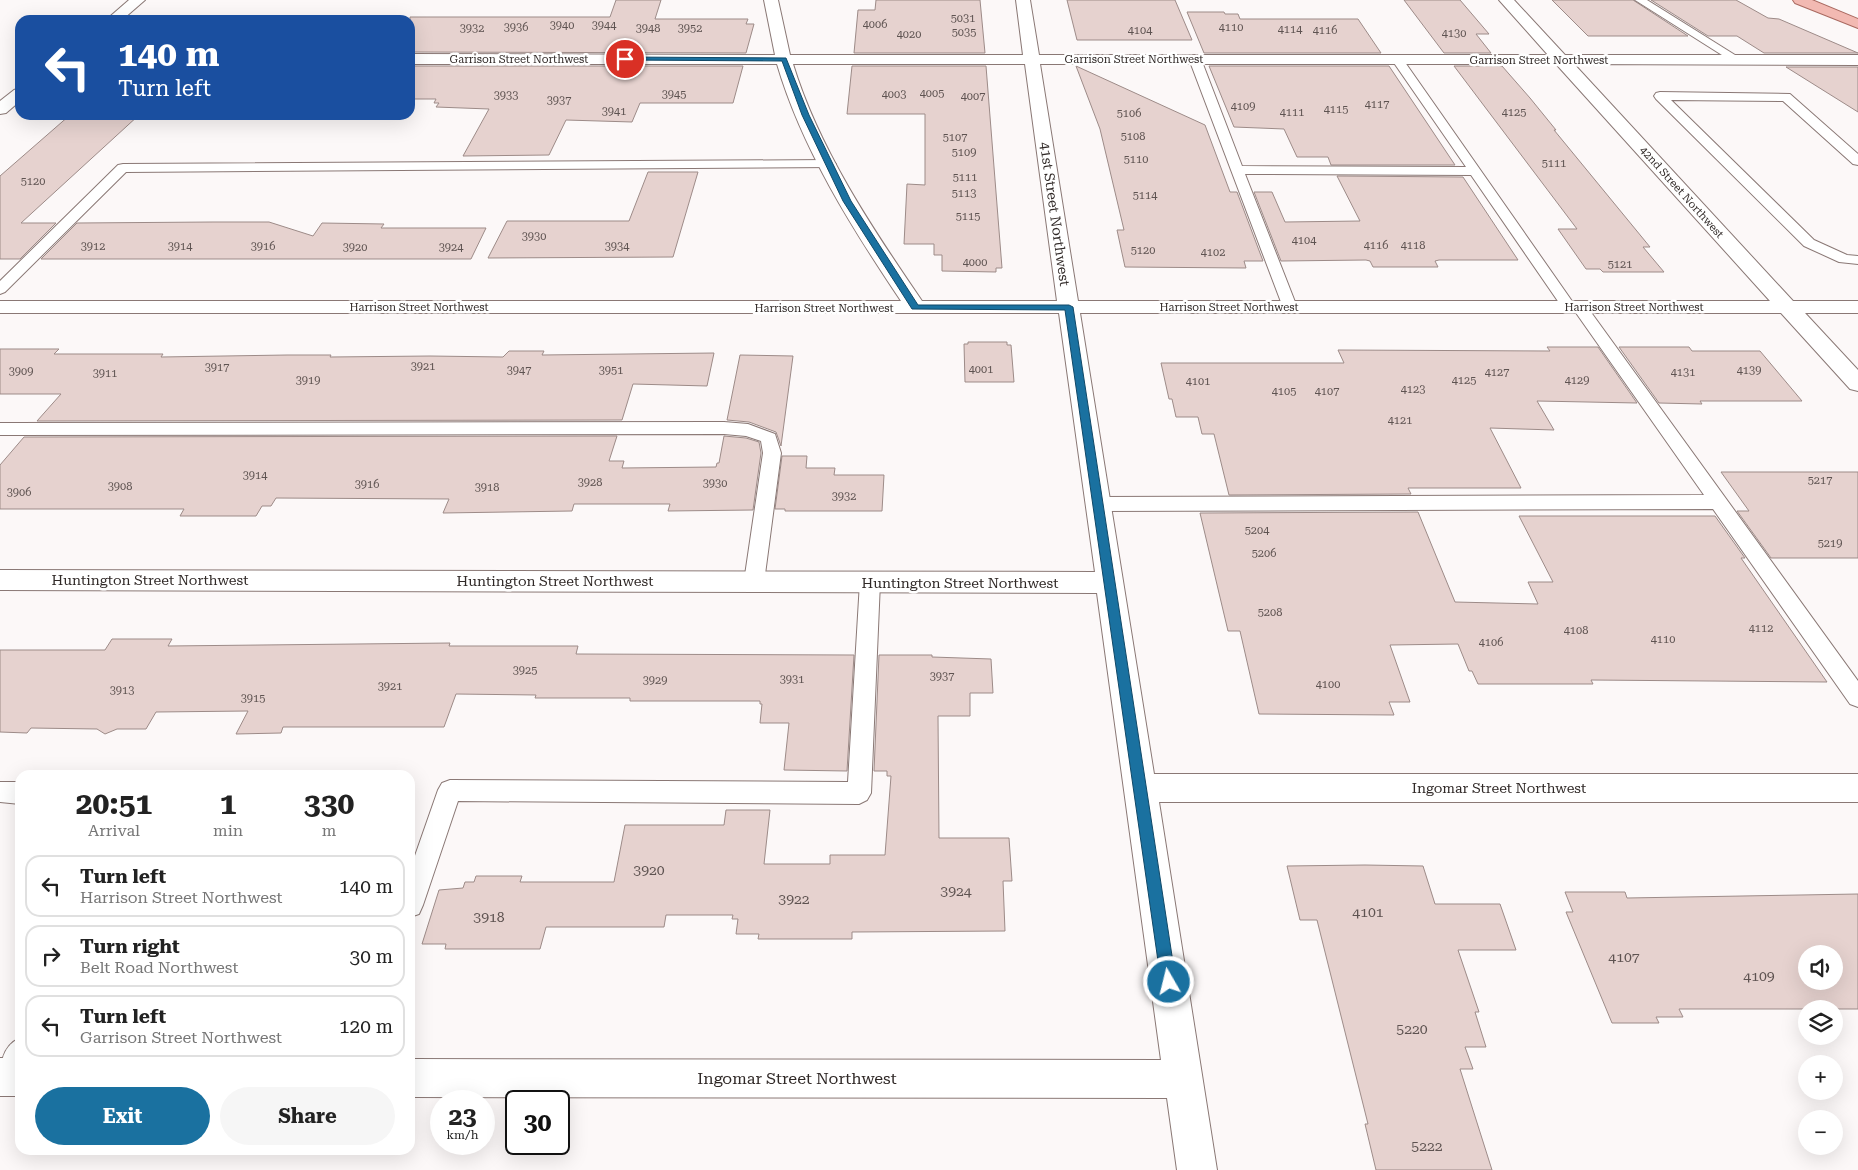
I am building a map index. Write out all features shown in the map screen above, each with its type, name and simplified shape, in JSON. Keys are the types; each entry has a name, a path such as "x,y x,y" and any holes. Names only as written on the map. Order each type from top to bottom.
{"main road":[{"path":"1800,0 1858,24"}],"street":[{"path":"119,15 138,0"},
{"path":"771,0 784,59 792,84 828,164 862,226 916,308"},
{"name":"41st Street Northwest","path":"1023,0 1197,1170"},
{"name":"42nd Street Northwest","path":"1506,0 1858,384"},
{"name":"Garrison Street Northwest","path":"415,59 1858,60"},
{"path":"0,109 15,98"},
{"name":"Harrison Street Northwest","path":"0,307 1858,307"},
{"name":"Huntington Street Northwest","path":"0,580 1110,583"},
{"name":"Ingomar Street Northwest","path":"1140,788 1858,788"},
{"name":"Ingomar Street Northwest","path":"415,1078 1183,1079"}],"lane":[{"path":"1640,0 1737,60"},
{"path":"1195,59 1289,307"},
{"path":"1398,60 1475,171 1719,502 1858,698"},
{"path":"1858,161 1786,97 1660,96 1809,243 1844,259 1858,260"},
{"path":"0,290 123,168 828,164"},
{"path":"1237,170 1475,171"},
{"path":"0,429 724,428 748,430 769,438 772,453 754,582"},
{"path":"1098,504 1719,502"},
{"path":"415,891 450,790 859,793 870,582"},
{"path":"0,792 15,792"}],"building":[{"path":"616,0 661,0 655,19 748,19 746,24 754,24 746,53 415,52 415,17 610,17"},
{"path":"876,0 980,0 985,53 854,53 858,10 875,10"},
{"path":"1067,0 1175,0 1192,40 1077,40"},
{"path":"1404,0 1460,0 1489,34 1476,34 1491,53 1444,53"},
{"path":"1552,0 1633,0 1688,36 1588,36"},
{"path":"1651,0 1736,0 1768,18 1779,19 1858,53 1764,53 1737,36 1708,36"},
{"path":"1187,12 1224,12 1225,14 1238,14 1240,19 1358,19 1381,53 1204,53"},
{"path":"415,66 743,66 733,103 640,103 632,122 566,120 549,155 463,156 489,109 436,107 439,103 434,103 436,99 415,99"},
{"path":"852,66 986,66 1002,268 996,268 996,272 942,271 942,255 934,255 934,244 904,244 907,184 925,185 925,114 847,114"},
{"path":"1076,66 1205,125 1230,192 1237,192 1263,261 1244,261 1246,268 1125,267 1117,230 1124,230 1100,129"},
{"path":"1209,66 1389,66 1455,165 1331,165 1328,157 1297,157 1284,129 1234,127"},
{"path":"1454,66 1502,66 1650,247 1643,247 1664,272 1603,272 1600,269 1586,269 1558,229 1577,229"},
{"path":"1786,67 1858,67 1858,112"},
{"path":"64,120 134,120 21,223 56,223 20,259 0,259 0,176"},
{"path":"648,172 698,172 673,257 488,258 507,221 629,221"},
{"path":"1337,176 1463,177 1518,260 1439,260 1435,261 1438,267 1373,267 1370,261 1366,260 1281,261 1254,192 1272,192 1285,222 1360,221"},
{"path":"269,222 313,236 322,223 384,224 381,228 486,228 471,259 41,259 77,223"},
{"path":"968,342 1007,342 1007,345 1011,345 1014,382 965,382 964,344 968,344"},
{"path":"1547,347 1598,347 1637,403 1537,401 1554,430 1490,428 1521,488 1408,488 1411,494 1229,495 1214,434 1202,434 1198,417 1176,417 1172,399 1169,399 1161,363 1344,363 1338,350 1550,351"},
{"path":"1619,347 1689,347 1692,351 1760,351 1802,401 1700,401 1702,404 1659,403"},
{"path":"0,349 59,349 54,354 163,354 161,357 331,355 330,357 503,357 509,351 544,351 542,355 714,353 707,386 633,384 622,420 37,421 61,394 0,394"},
{"path":"740,355 793,356 781,446 776,432 749,422 727,420"},
{"path":"617,436 609,461 624,461 622,468 716,467 717,463 719,463 724,436 746,438 759,442 761,453 753,510 668,511 670,504 574,504 572,511 443,513 449,499 276,498 271,506 262,506 256,516 180,516 184,509 0,509 0,465 24,437"},
{"path":"782,456 807,456 806,468 835,468 834,475 884,475 882,511 785,511 785,509 775,509"},
{"path":"1721,472 1858,472 1858,558 1771,558 1737,511 1749,511"},
{"path":"1418,512 1455,602 1538,604 1528,582 1553,582 1519,516 1715,516 1745,558 1741,558 1827,682 1591,680 1593,684 1478,684 1472,671 1469,671 1458,644 1390,645 1410,702 1389,702 1394,715 1259,714 1240,631 1228,631 1200,513"},
{"path":"112,639 172,639 168,646 450,643 449,646 578,646 576,654 854,655 847,771 784,770 789,723 760,723 762,704 760,704 760,701 630,701 630,698 535,698 536,695 456,694 444,727 283,727 281,733 236,734 248,711 156,712 146,729 117,729 105,734 97,729 31,728 27,733 0,732 0,650 105,650"},
{"path":"879,655 932,655 932,657 991,659 993,693 970,693 970,716 938,716 939,838 1009,838 1012,881 1003,881 1005,931 852,932 852,939 758,939 759,934 736,934 738,919 732,919 733,915 666,915 664,927 546,927 540,949 445,949 446,944 422,944 439,890 463,888 465,882 474,882 476,876 522,876 520,882 614,882 625,825 724,825 726,810 770,810 764,864 830,864 830,855 885,855 891,776 887,776 887,771 874,771"},
{"path":"1287,866 1423,866 1435,904 1500,904 1516,950 1458,950 1479,1012 1475,1012 1486,1047 1465,1047 1473,1069 1460,1069 1492,1170 1376,1170 1365,1124 1368,1124 1317,920 1300,920"},
{"path":"1565,892 1625,892 1627,898 1858,894 1858,1009 1843,1009 1843,1000 1798,1000 1798,1009 1679,1009 1683,1017 1656,1017 1659,1023 1612,1023 1566,912 1573,912"}],"route":[{"path":"625,59 784,59 792,84 847,201 916,308 1069,307 1169,982"}]}
